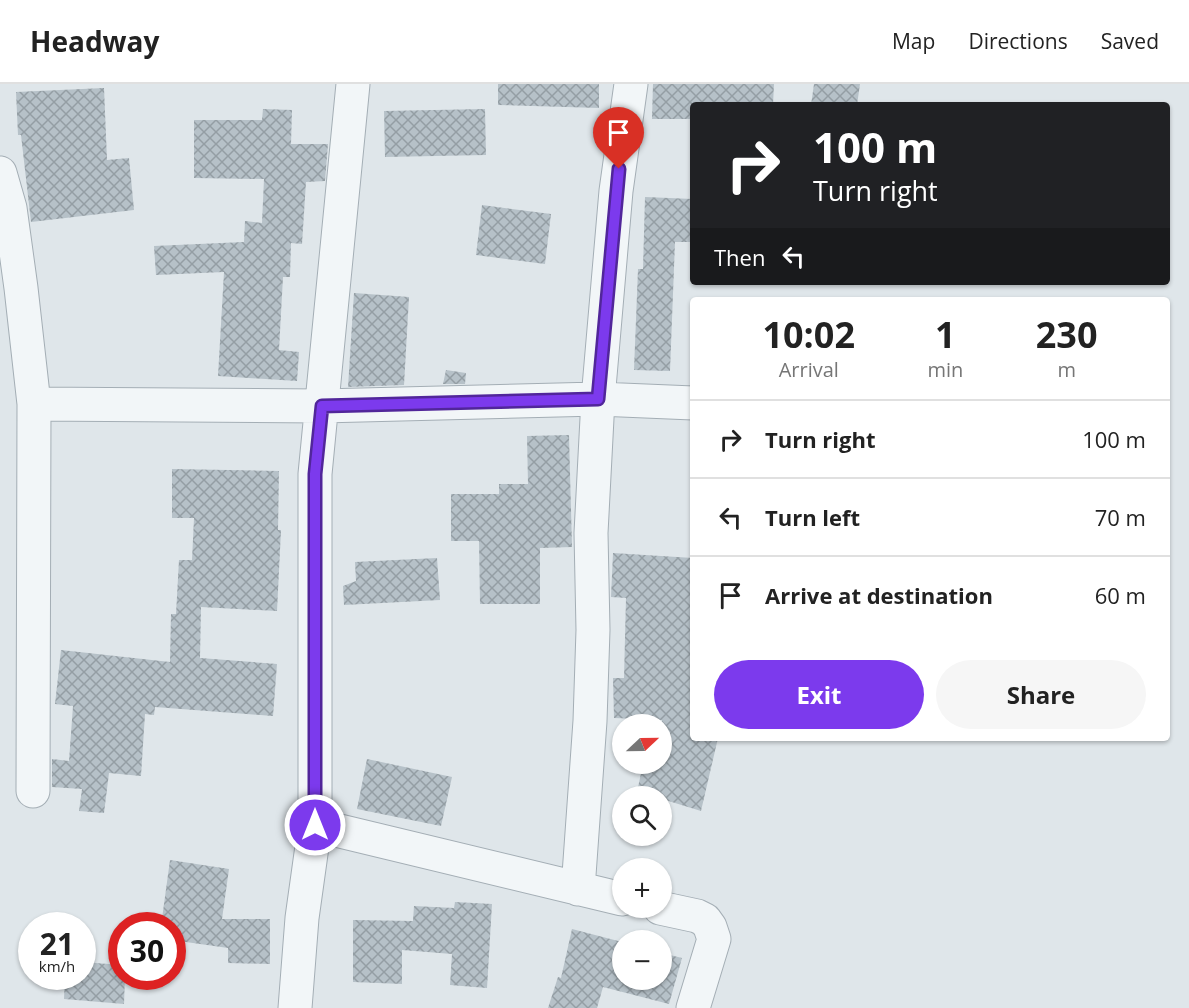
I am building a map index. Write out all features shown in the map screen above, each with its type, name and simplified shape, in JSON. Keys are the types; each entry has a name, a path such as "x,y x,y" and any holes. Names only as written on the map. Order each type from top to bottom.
{"street":[{"path":"295,1008 302,918 315,825 315,474 353,84"},
{"path":"578,889 590,721 593,630 591,533 598,399 616,190 631,84"},
{"path":"0,173 10,208 34,404 33,791"},
{"path":"34,404 322,406 598,399 690,403"},
{"path":"315,825 612,897"},
{"path":"672,911 705,920 714,939 693,1008"}],"building":[{"path":"498,84 599,84 599,108 498,105"},
{"path":"653,84 774,84 773,102 690,102 690,119 652,119"},
{"path":"814,84 860,84 857,102 811,102"},
{"path":"104,88 107,160 129,158 134,210 31,222 21,135 18,135 16,92"},
{"path":"263,109 292,110 291,144 328,144 325,181 306,182 302,244 291,243 290,277 283,277 279,350 299,352 297,381 218,376 224,272 156,275 154,246 244,242 245,221 262,223 264,179 194,178 194,120 262,120"},
{"path":"485,109 486,155 385,157 384,111"},
{"path":"645,197 690,199 690,242 675,242 670,371 634,370 638,269 643,269"},
{"path":"482,205 551,214 545,264 476,255"},
{"path":"354,293 409,297 404,385 348,387"},
{"path":"446,370 466,373 465,384 443,384"},
{"path":"569,435 572,547 540,548 540,604 480,604 479,541 451,541 451,494 499,494 499,484 528,484 527,436"},
{"path":"172,469 279,471 278,530 281,530 277,611 201,607 200,658 277,664 273,716 155,707 154,715 145,714 141,776 109,773 104,813 79,811 82,789 52,787 52,759 69,761 73,706 55,704 61,650 170,662 171,614 176,614 179,560 192,560 194,518 172,518"},
{"path":"613,553 690,558 690,741 717,741 701,811 672,802 672,786 638,786 641,774 672,774 672,714 614,714 613,678 624,678 626,598 611,597"},
{"path":"437,558 440,600 344,605 343,586 356,581 355,562"},
{"path":"367,759 452,777 441,826 357,809"},
{"path":"170,860 229,869 222,919 270,919 270,964 228,963 228,948 186,942 186,912 163,912"},
{"path":"455,902 492,904 487,988 450,985 452,954 402,950 402,984 353,982 353,920 413,921 414,906 454,908"},
{"path":"572,929 612,939 612,989 603,987 597,1008 548,1008 558,977 561,978"},
{"path":"672,956 682,958 669,1004 615,990 672,990"},
{"path":"96,963 108,964 108,990 124,990 124,1004 64,999 64,990 96,990"}],"route":[{"path":"315,825 315,474 322,406 598,399 619,169"}]}
